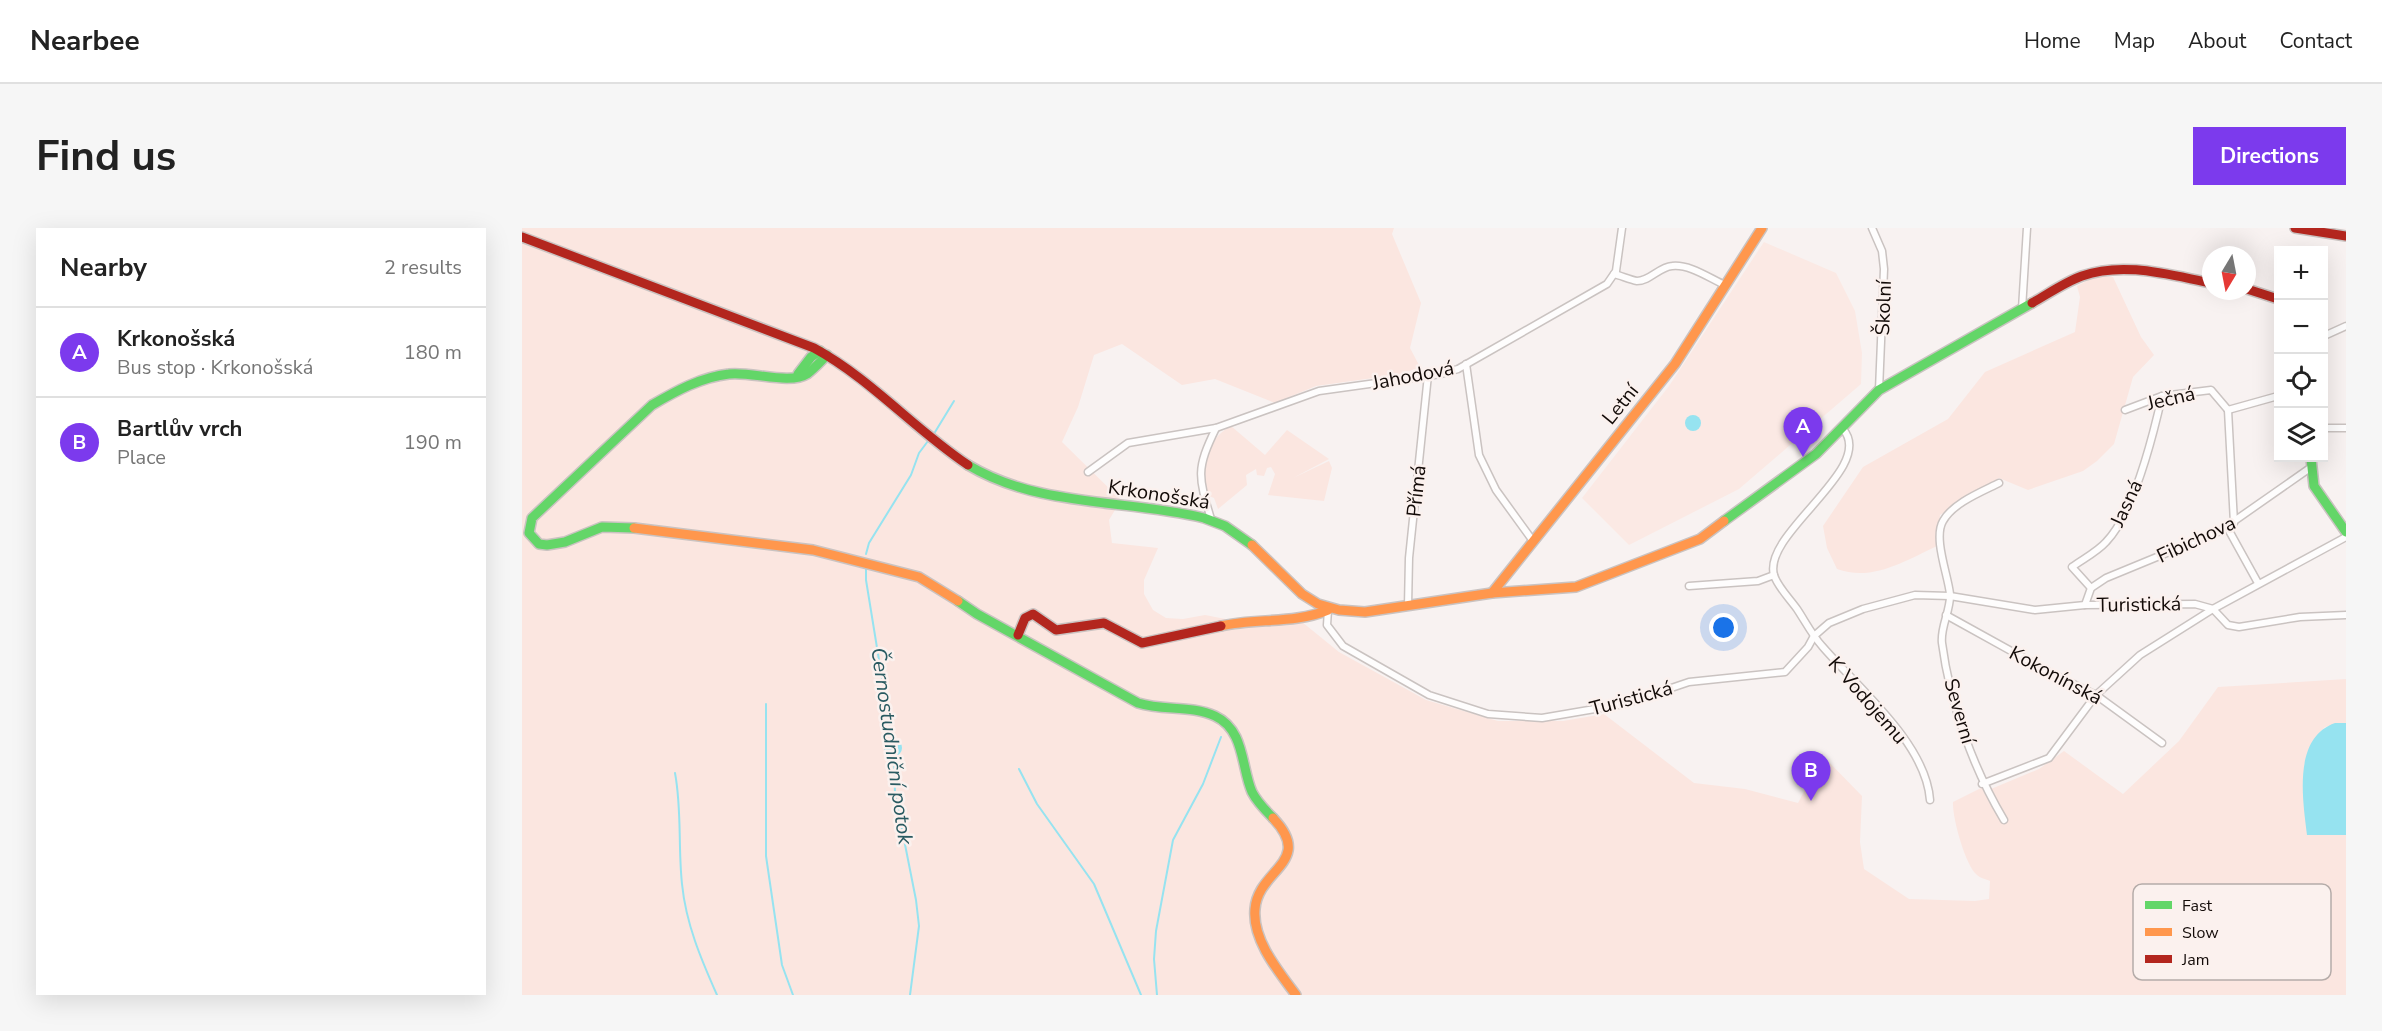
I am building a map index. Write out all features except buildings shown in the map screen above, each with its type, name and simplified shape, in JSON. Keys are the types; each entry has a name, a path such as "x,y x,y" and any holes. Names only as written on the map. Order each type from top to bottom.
{"street":[{"path":"1622,228 1622,244 1614,274 1636,281 1674,266 1689,268 1725,285"},
{"name":"Letní","path":"1492,593 1675,364 1762,228"},
{"name":"Školní","path":"1872,228 1882,251 1884,269 1879,390"},
{"path":"2022,309 2027,228"},
{"path":"2295,228 2346,236"},
{"name":"Krkonošská","path":"522,237 796,338 852,372 951,455 984,474 1016,486 1106,505 1211,519 1245,538 1302,594 1328,610 1355,612 1492,593 1576,587 1700,540 1816,454 1879,390 2079,278 2110,269 2136,270 2202,281"},
{"name":"Jahodová","path":"1088,472 1128,443 1216,428 1318,391 1458,369 1598,291 1614,274"},
{"path":"2256,292 2274,298"},
{"path":"2328,334 2346,326"},
{"path":"796,338 804,347 808,362"},
{"path":"791,378 804,370 810,357 824,353"},
{"path":"522,525 652,405 664,398 692,384 726,373 791,378 807,374 824,353"},
{"path":"1466,364 1479,455 1496,490 1533,541"},
{"name":"Přímá","path":"1408,606 1409,558 1428,375"},
{"name":"Ječná","path":"2125,410 2162,396 2211,390 2228,410"},
{"name":"Jasná","path":"2091,588 2072,567 2106,542 2120,521 2151,447 2162,396"},
{"path":"2234,523 2228,410 2274,397"},
{"path":"1211,519 1199,472 1202,457 1216,428"},
{"path":"2328,428 2346,428"},
{"path":"1689,586 1758,581 1774,575 1773,559 1780,544 1824,495 1849,452 1850,443 1843,429"},
{"path":"2311,462 2316,491 2346,532"},
{"name":"Fibichova","path":"2091,588 2106,578 2227,527 2310,468"},
{"path":"1950,596 1939,534 1941,524 1948,514 1999,483"},
{"path":"532,518 529,534 536,543 549,547 594,528 612,525 813,550 919,577 943,590 977,614 1138,703 1152,709 1210,714 1230,726 1236,737 1254,797 1281,826 1287,837 1286,859 1259,894 1255,905 1255,917 1271,959 1296,995"},
{"path":"2227,527 2258,584"},
{"path":"1982,784 2049,758 2096,695 2140,655 2213,609 2346,537"},
{"name":"K Vodojemu","path":"1774,575 1814,636 1897,728 1929,785 1930,800"},
{"path":"2085,605 2091,588"},
{"name":"Turistická","path":"1328,610 1327,625 1343,646 1429,695 1488,714 1542,718 1624,704 1689,682 1785,672 1808,647 1814,636 1829,623 1863,609 1915,595 1950,596 2021,609 2178,602 2213,609"},
{"name":"Severní","path":"1950,596 1941,641 1954,699 1982,784 2004,820"},
{"path":"2213,609 2228,625 2239,627 2300,617 2346,615"},
{"path":"1018,635 1025,618 1033,614 1056,630 1101,623 1112,626 1131,640 1142,642 1246,620 1311,617 1328,610"},
{"name":"Kokonínská","path":"1946,615 2049,672 2096,695 2162,743"}],"shaded area":[{"path":"522,228 1394,228 1392,234 1421,303 1410,348 1420,367 1402,374 1316,386 1275,403 1215,379 1182,385 1122,344 1094,355 1078,407 1062,442 1121,500 1109,520 1112,543 1158,548 1144,580 1144,594 1153,610 1166,618 1183,619 1205,615 1246,623 1302,622 1339,652 1426,700 1498,721 1563,721 1604,714 1694,783 1745,789 1798,803 1823,756 1862,796 1860,842 1864,869 1909,899 1975,901 1989,899 1990,881 1981,878 1972,870 1957,829 1953,802 1983,787 1985,794 1991,789 2039,769 2064,751 2123,794 2179,741 2218,687 2346,679 2346,723 2325,727 2319,733 2307,835 2346,835 2346,995 522,995"},
{"path":"1764,242 1836,273 1855,311 1862,353 1861,384 1739,489 1629,545 1582,498 1669,386"},
{"path":"2094,277 2113,277 2141,337 2154,355 2133,377 2114,444 2083,471 2028,490 1999,478 1940,515 1937,546 1901,563 1863,573 1837,569 1827,548 1823,526 1863,467 1948,419 1985,372 2075,332 2080,297 2077,286"},
{"path":"1231,426 1265,455 1287,430 1329,459 1293,478 1329,461 1332,468 1324,501 1268,495 1275,474 1271,467 1267,468 1264,476 1257,475 1256,469 1246,475 1247,485 1218,509 1214,498 1209,496 1204,466 1206,456 1215,439"}],"water":[{"path":"1693,415 1701,423 1693,431 1685,423"},
{"path":"2335,723 2346,723 2346,835 2307,835 2303,789 2306,756 2312,742 2321,731"},
{"path":"893,739 899,742 902,748 899,754 893,757 887,754 884,748 887,742"}],"waterway":[{"name":"Černostudniční potok","path":"932,437 954,401"},
{"name":"Černostudniční potok","path":"866,554 869,543 911,475 919,453 928,441"},
{"name":"Černostudniční potok","path":"866,568 892,740"},
{"path":"766,704 766,856 782,965 793,995"},
{"path":"1157,995 1154,959 1156,931 1173,840 1203,784 1221,737"},
{"name":"Černostudniční potok","path":"894,754 895,794 919,926 910,995"},
{"path":"1019,769 1037,804 1094,884 1141,995"},
{"path":"675,773 684,899 695,941 717,995"}],"traffic: fast":[{"path":"1724,521 1816,454 1879,390 2032,303"},
{"path":"798,374 811,357 820,351"},
{"path":"634,528 602,527 565,542 547,545 539,544 529,533 532,518 652,405 689,385 729,374 780,378 800,377 810,372 827,355"},
{"path":"2311,462 2314,486 2346,532"},
{"path":"968,465 996,479 1054,496 1204,518 1225,526 1252,545"},
{"path":"958,601 977,614 1138,703 1196,710 1225,722 1232,730 1241,750 1252,792 1273,818"}],"traffic: slow":[{"path":"1492,593 1675,364 1762,228"},
{"path":"1252,545 1302,594 1318,604 1339,610 1365,612 1492,593 1576,587 1700,539 1724,521"},
{"path":"634,528 813,550 919,577 958,601"},
{"path":"1221,626 1289,619 1328,610"},
{"path":"1273,818 1284,833 1288,845 1287,856 1258,895 1255,921 1268,955 1296,995"}],"traffic: jam":[{"path":"2295,228 2346,236"},
{"path":"522,237 814,348 855,374 929,436 968,465"},
{"path":"2032,303 2082,276 2098,272 2146,271 2202,281"},
{"path":"2256,292 2274,298"},
{"path":"1018,635 1025,618 1033,614 1056,630 1104,623 1142,643 1221,626"}],"place":[{"name":"Krkonošská","path":"1803,457"},
{"name":"Bartlův vrch","path":"1811,801"}]}
